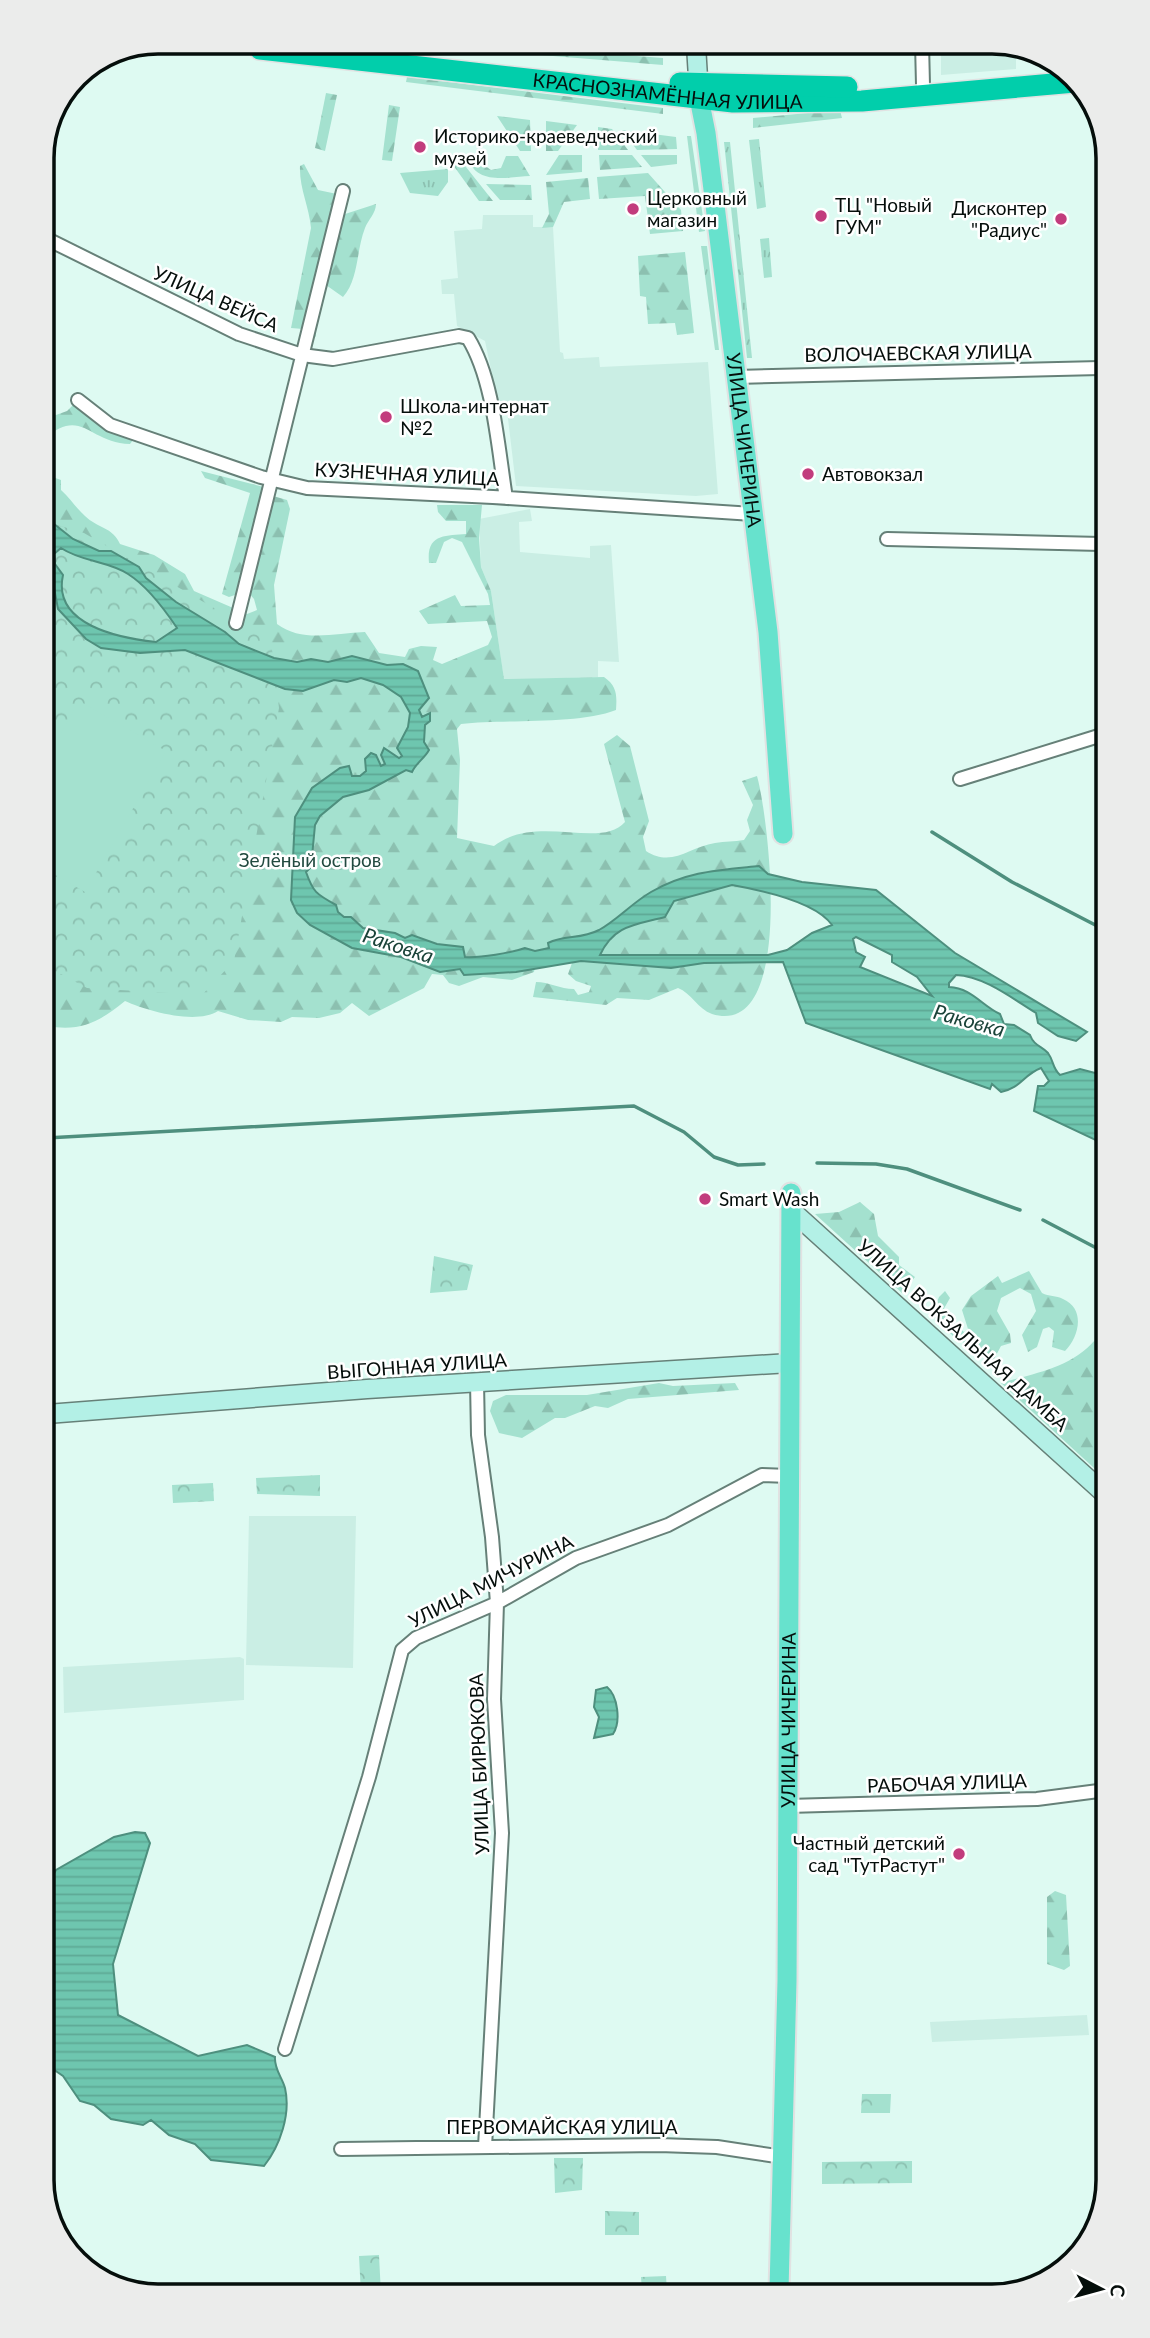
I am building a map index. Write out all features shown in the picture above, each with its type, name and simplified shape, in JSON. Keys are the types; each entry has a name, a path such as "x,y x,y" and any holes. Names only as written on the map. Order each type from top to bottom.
{"highway":[{"name":"КРАСНОЗНАМЁННАЯ УЛИЦА","path":"305,54 495,75 698,92 925,91 1062,83"},
{"name":"КРАСНОЗНАМЁННАЯ УЛИЦА","path":"408,54 698,92"},
{"name":"КРАСНОЗНАМЁННАЯ УЛИЦА","path":"925,91 1051,73"}],"main road":[{"name":"УЛИЦА ЧИЧЕРИНА","path":"698,92 706,133 768,632 783,834"},
{"name":"УЛИЦА ЧИЧЕРИНА","path":"779,2284 788,1806 791,1201"}],"street":[{"name":"УЛИЦА ЧИЧЕРИНА","path":"696,54 698,92"},
{"path":"923,54 925,91"},
{"path":"236,624 343,191"},
{"name":"УЛИЦА ВЕЙСА","path":"54,242 239,334 302,355 333,359 459,336 468,338 478,355 495,425 506,498"},
{"name":"ВОЛОЧАЕВСКАЯ УЛИЦА","path":"736,377 1096,368"},
{"name":"КУЗНЕЧНАЯ УЛИЦА","path":"78,400 110,425 273,480 307,488 753,514"},
{"path":"887,539 1096,544"},
{"path":"960,779 1096,737"},
{"name":"УЛИЦА ВОКЗАЛЬНАЯ ДАМБА","path":"791,1201 1096,1485"},
{"name":"ВЫГОННАЯ УЛИЦА","path":"54,1413 477,1382 790,1363"},
{"name":"УЛИЦА БИРЮКОВА","path":"477,1382 478,1435 492,1537 497,1603 494,1699 502,1833 485,2147"},
{"name":"УЛИЦА МИЧУРИНА","path":"285,2049 369,1777 396,1662 402,1650 434,1628 497,1603 576,1558 668,1525 762,1475 789,1476"},
{"name":"РАБОЧАЯ УЛИЦА","path":"788,1806 1037,1799 1096,1791"},
{"name":"ПЕРВОМАЙСКАЯ УЛИЦА","path":"341,2149 704,2146 783,2157"}],"shaded area":[{"path":"941,54 998,54 1016,57 1016,69 941,75"},
{"path":"483,215 533,215 533,227 553,227 560,352 563,353 564,359 599,357 600,367 708,362 718,494 696,496 516,486 506,402 498,403 485,341 457,326 454,294 442,294 441,280 458,278 454,231 482,229"},
{"path":"530,509 532,521 519,522 520,552 590,558 590,546 611,545 619,662 598,661 598,677 504,680 491,591 481,567 479,519"},
{"path":"249,1516 356,1516 353,1668 246,1665"},
{"path":"240,1657 244,1659 244,1700 64,1713 63,1667"},
{"path":"1087,2015 1089,2035 932,2042 930,2022"}],"green space":[{"path":"528,54 610,54 663,58 663,65"},
{"path":"407,77 663,108 663,114 406,82"},
{"path":"326,93 337,95 325,151 315,148"},
{"path":"389,105 400,107 392,161 382,160"},
{"path":"840,110 842,118 753,128 753,118"},
{"path":"497,116 530,120 531,151 520,151"},
{"path":"546,121 577,125 558,151 546,151"},
{"path":"598,127 612,129 628,150 598,150"},
{"path":"622,130 676,137 677,149 637,150"},
{"path":"687,136 691,136 705,231 699,232"},
{"path":"759,139 766,207 757,209 749,140"},
{"path":"724,142 730,142 752,358 747,358"},
{"path":"559,155 582,155 582,172 546,175"},
{"path":"599,155 632,155 642,167 600,170"},
{"path":"641,155 677,155 677,164 651,167"},
{"path":"468,156 478,156 481,163 491,170 501,168 506,156 518,156 530,176 484,176 471,166"},
{"path":"462,162 493,201 479,201 453,165"},
{"path":"304,164 318,190 337,194 342,215 376,204 362,237 352,282 343,297 326,285 313,291 316,336 312,341 303,329 291,328 311,228 300,174 300,166"},
{"path":"448,169 448,182 438,196 410,193 400,173"},
{"path":"648,173 681,210 683,231 650,234 645,196 599,199 597,177"},
{"path":"588,178 590,199 564,202 553,227 542,228 549,214 546,182"},
{"path":"486,184 531,185 532,200 500,200"},
{"path":"769,238 772,277 764,278 760,239"},
{"path":"701,246 707,246 719,350 715,350"},
{"path":"685,252 694,333 677,335 675,323 648,324 646,297 640,296 638,256"},
{"path":"73,405 85,411 93,421 133,440 130,444 116,442 77,426 54,432 54,414 67,411"},
{"name":"Зелёный остров","path":"201,471 275,490 273,496 287,500 290,509 274,585 277,624 297,633 319,636 365,632 379,653 405,657 409,649 421,646 437,647 433,660 442,664 488,645 492,637 487,621 428,624 419,611 455,595 461,606 490,605 488,594 462,542 452,538 444,542 436,563 429,563 429,553 434,541 445,536 466,534 466,521 446,521 438,512 437,505 482,505 479,538 481,567 491,591 504,679 604,677 612,684 616,695 616,710 600,715 562,720 461,724 457,729 460,760 457,838 494,846 529,832 600,833 614,830 625,822 604,744 617,735 630,746 649,821 643,837 646,851 655,856 672,857 706,845 744,840 750,831 747,820 753,805 742,781 757,776 767,833 770,919 766,960 756,993 739,1013 712,1014 678,988 649,1000 617,998 606,1005 533,997 536,982 574,989 578,995 589,992 591,986 576,981 568,974 572,963 535,967 534,972 512,980 483,977 459,986 449,983 443,975 432,974 424,988 369,1016 352,1003 340,1013 319,1018 292,1017 281,1022 248,1020 218,1011 209,1015 185,1017 146,1009 125,1001 107,1015 89,1024 70,1028 54,1027 54,478 61,480 61,490 79,510 113,534 120,544 154,555 185,574 194,591 247,614 257,610 254,599 247,591 229,597 222,594 250,493 205,478"},
{"name":"Зелёный остров","path":"54,524 84,533 271,641 279,708 234,961 202,995 87,988 54,970"},
{"path":"79,701 166,751 85,892 54,874 54,746"},
{"path":"860,1202 874,1214 878,1236 899,1257 899,1265 915,1277 902,1293 815,1214 839,1212"},
{"path":"434,1256 473,1265 467,1290 430,1293"},
{"path":"1029,1271 1042,1293 1063,1299 1075,1309 1077,1331 1065,1351 1052,1347 1054,1331 1049,1327 1043,1329 1037,1347 1028,1352 1022,1335 1036,1311 1031,1294 1020,1288 1001,1298 997,1311 1010,1334 1011,1343 1001,1346 993,1361 953,1336 932,1315 939,1297 945,1291 950,1298 942,1312 964,1332 968,1329 962,1310 971,1296 998,1276 1002,1283"},
{"path":"1096,1340 1096,1470 1001,1383 1064,1363"},
{"path":"659,1383 673,1386 735,1383 739,1390 628,1399 608,1408 595,1406 565,1418 555,1418 522,1438 499,1433 490,1411 493,1401 506,1395 587,1395"},
{"path":"320,1475 320,1496 257,1494 256,1478"},
{"path":"213,1483 214,1501 173,1503 172,1485"},
{"path":"1055,1891 1066,1895 1070,1966 1064,1970 1047,1964 1047,1897"},
{"path":"862,2094 891,2094 890,2113 861,2113"},
{"path":"554,2158 583,2158 582,2190 555,2193"},
{"path":"912,2161 912,2183 822,2184 822,2162"},
{"path":"605,2211 639,2212 639,2235 605,2235"},
{"path":"379,2255 380,2284 360,2284 359,2256"},
{"path":"666,2276 667,2284 642,2284 641,2277"}],"water":[{"name":"Раковка","path":"54,524 73,539 99,551 111,551 139,567 146,578 176,602 225,632 239,644 274,658 297,662 311,659 328,662 352,656 387,665 403,664 418,671 429,698 419,710 422,717 430,713 430,721 425,725 424,742 429,750 427,753 412,772 406,770 369,790 343,797 320,816 315,825 311,867 306,872 311,884 320,895 336,905 338,912 344,917 351,917 363,928 395,933 405,938 412,935 437,944 463,947 465,957 479,957 525,948 535,951 549,948 548,943 554,940 592,933 664,885 704,873 759,866 768,874 802,882 876,890 955,953 1087,1032 1076,1041 1058,1036 1038,1023 1036,1013 988,984 956,975 949,983 949,987 970,994 1000,1014 1004,1024 1014,1025 1030,1035 1036,1044 1048,1053 1060,1075 1080,1069 1096,1073 1096,1140 1034,1111 1038,1086 1044,1086 1049,1081 1041,1068 1013,1088 1001,1092 992,1084 990,1089 806,1023 783,962 704,963 671,968 581,961 516,972 464,975 460,969 440,972 401,957 352,948 310,925 297,913 291,900 295,817 312,788 340,768 349,766 352,776 360,776 366,771 365,759 371,753 376,755 381,766 385,764 381,755 384,748 399,758 402,756 397,748 408,727 410,713 401,697 383,685 361,678 347,682 334,680 303,691 285,689 185,650 140,653 101,648 86,639 58,609 54,588 54,554","holes":["61,548 128,574 149,592 177,628 156,642 124,637 91,626 68,606 62,592 63,575 55,564 54,554","732,885 801,904 814,910 832,925 812,933 787,950 768,955 600,955 619,932 665,917 674,901","856,937 892,955 892,962 917,977 932,996 860,967 865,957 856,952 853,939"]},
{"path":"607,1687 616,1703 618,1716 615,1729 613,1734 594,1738 599,1717 594,1707 596,1690"},
{"path":"135,1832 145,1833 150,1843 113,1964 118,2015 198,2056 247,2045 275,2057 285,2088 285,2119 275,2149 264,2166 211,2160 195,2144 169,2135 151,2120 143,2125 111,2119 94,2105 80,2101 63,2076 54,2070 54,1873 114,1837"}],"waterway":[{"path":"932,832 1012,882 1096,925"},
{"path":"54,1138 634,1106 684,1132 714,1157 738,1165 764,1164"},
{"path":"817,1163 876,1164 907,1169 1020,1210"},
{"path":"1043,1220 1096,1248"}],"place":[{"name":"Историко-краеведческий музей","path":"420,147"},
{"name":"Церковный магазин","path":"633,209"},
{"name":"ТЦ \"Новый ГУМ\"","path":"821,216"},
{"name":"Дисконтер \"Радиус\"","path":"1061,219"},
{"name":"Школа-интернат №2","path":"386,417"},
{"name":"Автовокзал","path":"808,474"},
{"name":"Smart Wash","path":"705,1199"},
{"name":"Частный детский сад \"ТутРастут\"","path":"959,1854"}]}
